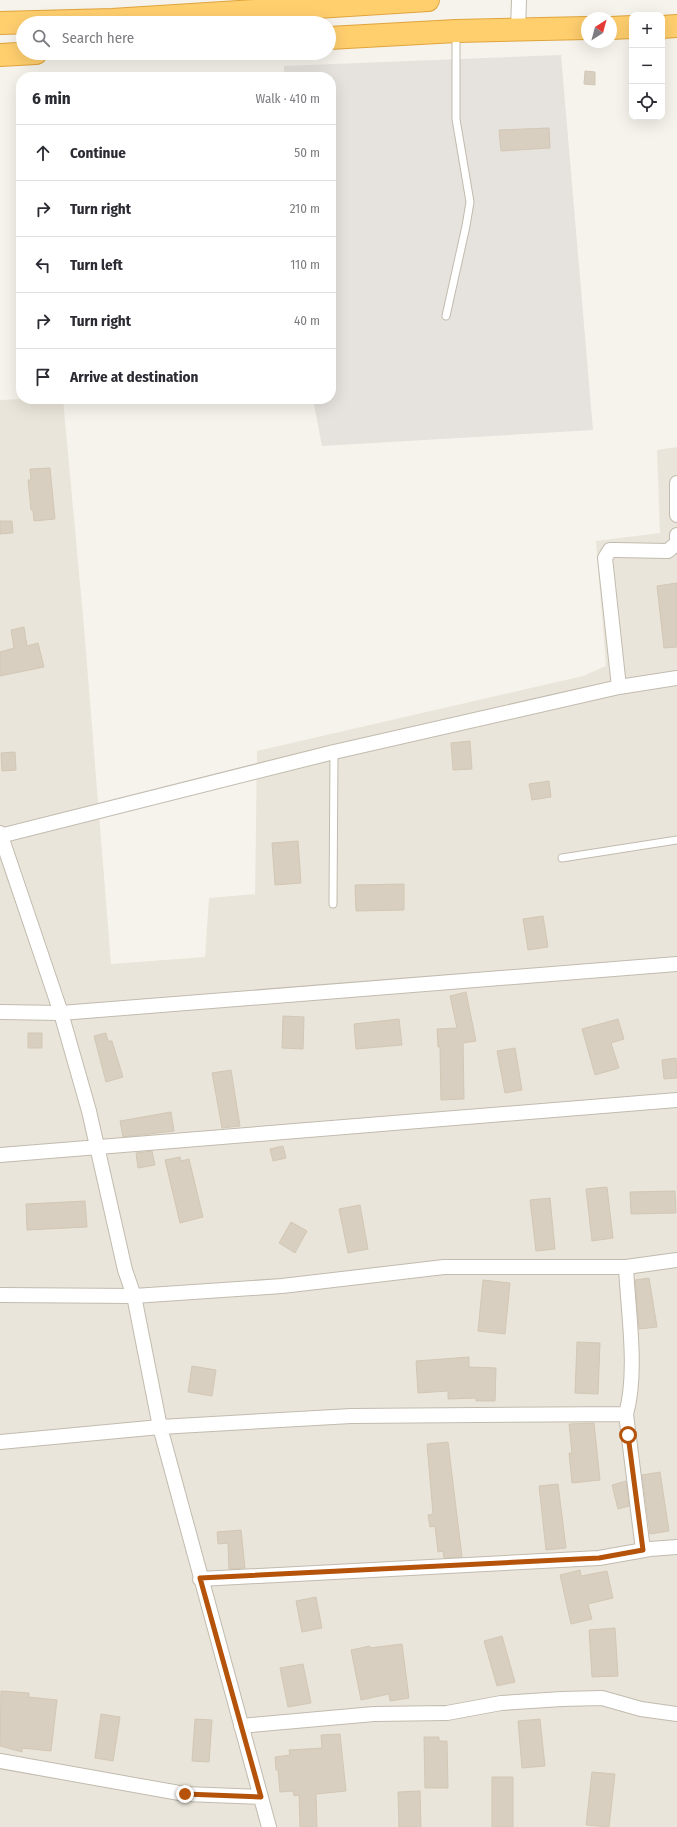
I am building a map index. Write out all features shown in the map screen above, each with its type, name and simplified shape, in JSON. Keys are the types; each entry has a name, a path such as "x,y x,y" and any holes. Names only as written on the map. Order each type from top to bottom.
{"highway":[{"path":"171,16 376,2 428,0"},
{"path":"0,24 16,23"},
{"path":"665,27 677,26"},
{"path":"617,28 629,27"},
{"path":"336,38 456,31 581,28"},
{"path":"0,55 16,54"}],"street":[{"path":"518,30 519,0"},
{"path":"677,483 677,515"},
{"path":"619,687 605,558 610,550 668,551 676,542 677,535"},
{"path":"269,1827 160,1427 134,1296 125,1270 97,1148 62,1013 0,835 334,752 619,687 677,678"},
{"path":"0,1012 62,1013 677,964"},
{"path":"0,1155 677,1100"},
{"path":"0,1295 134,1296 282,1286 444,1267 626,1267 677,1260"},
{"path":"626,1267 631,1382 631,1397 626,1414 643,1550"},
{"path":"0,1442 160,1427 351,1416 626,1414"},
{"path":"200,1578 599,1558 643,1550 677,1547"},
{"path":"241,1726 374,1714 447,1713 501,1703 562,1699 602,1698 641,1709 677,1714"},
{"path":"0,1761 185,1794 261,1797"}],"lane":[{"path":"446,316 470,202 456,119 456,31"},
{"path":"333,904 334,752"},
{"path":"562,858 677,840"}],"shaded area":[{"path":"561,55 593,430 322,446 314,404 336,404 336,72 284,72 284,66"},
{"path":"16,399 16,404 63,404 84,627 111,964 205,957 209,898 255,894 257,751 583,676 606,666 596,541 660,533 657,450 677,447 677,1827 0,1827 0,400"}],"building":[{"path":"585,71 595,72 595,85 584,84"},
{"path":"549,128 550,148 501,151 499,130"},
{"path":"50,468 55,519 34,521 33,510 31,510 28,480 31,480 30,469"},
{"path":"0,521 12,521 13,533 0,534"},
{"path":"677,583 677,647 664,648 657,586"},
{"path":"24,627 27,646 38,643 44,667 0,676 0,652 14,648 11,630"},
{"path":"470,741 472,769 453,770 451,743"},
{"path":"15,752 16,770 2,771 1,753"},
{"path":"549,781 551,797 532,800 529,784"},
{"path":"298,841 301,883 275,885 272,843"},
{"path":"404,884 404,910 356,911 355,885"},
{"path":"543,916 548,947 528,950 523,919"},
{"path":"466,992 476,1041 463,1043 464,1099 441,1100 440,1047 438,1047 437,1029 457,1028 450,996"},
{"path":"283,1016 304,1017 303,1049 282,1048"},
{"path":"399,1019 402,1045 356,1049 354,1024"},
{"path":"618,1019 624,1039 611,1043 619,1068 595,1075 582,1029"},
{"path":"28,1033 42,1033 42,1048 28,1048"},
{"path":"106,1033 108,1041 112,1041 123,1077 106,1082 94,1036"},
{"path":"515,1048 522,1090 505,1093 497,1051"},
{"path":"676,1058 677,1078 664,1079 662,1060"},
{"path":"231,1070 240,1126 222,1128 212,1073"},
{"path":"171,1112 174,1131 123,1137 120,1121"},
{"path":"283,1146 286,1158 273,1161 270,1149"},
{"path":"152,1151 155,1165 138,1168 136,1153"},
{"path":"180,1157 181,1161 189,1159 203,1217 180,1223 165,1160"},
{"path":"607,1187 613,1238 592,1241 586,1189"},
{"path":"675,1191 676,1213 631,1214 630,1192"},
{"path":"550,1198 555,1249 536,1251 530,1200"},
{"path":"85,1201 87,1227 27,1230 26,1204"},
{"path":"360,1205 368,1249 348,1253 339,1209"},
{"path":"291,1222 307,1231 295,1253 279,1243"},
{"path":"649,1278 657,1327 639,1329 635,1280"},
{"path":"483,1280 510,1283 505,1334 478,1331"},
{"path":"577,1342 600,1343 598,1394 575,1393"},
{"path":"469,1357 469,1367 496,1368 495,1401 476,1401 476,1398 448,1399 448,1391 418,1393 416,1361"},
{"path":"192,1366 216,1370 212,1396 188,1392"},
{"path":"594,1423 600,1480 572,1483 569,1453 572,1453 569,1424"},
{"path":"448,1442 462,1557 444,1558 443,1551 438,1552 435,1526 430,1527 428,1515 433,1514 427,1444"},
{"path":"660,1472 669,1531 650,1534 642,1475"},
{"path":"626,1481 629,1506 618,1509 612,1485"},
{"path":"558,1484 566,1548 546,1550 539,1486"},
{"path":"241,1530 245,1568 229,1569 228,1543 218,1544 217,1532"},
{"path":"580,1570 581,1576 607,1571 613,1598 588,1604 592,1619 571,1624 560,1575"},
{"path":"316,1597 322,1628 302,1632 296,1601"},
{"path":"615,1628 618,1676 592,1677 589,1630"},
{"path":"502,1636 515,1682 497,1686 484,1641"},
{"path":"402,1644 409,1698 390,1701 389,1694 361,1700 351,1650 370,1646 370,1648"},
{"path":"303,1664 311,1703 288,1707 280,1668"},
{"path":"1,1691 29,1693 29,1697 57,1700 51,1751 22,1748 22,1752 0,1746"},
{"path":"101,1714 120,1717 113,1761 95,1758"},
{"path":"195,1719 212,1720 209,1762 192,1761"},
{"path":"540,1719 545,1766 522,1768 518,1721"},
{"path":"340,1734 346,1791 316,1794 317,1827 300,1827 299,1795 294,1796 293,1791 280,1792 275,1757 290,1755 289,1750 322,1748 321,1735"},
{"path":"424,1737 439,1737 439,1741 447,1741 448,1788 425,1788"},
{"path":"592,1772 615,1774 609,1827 586,1825"},
{"path":"492,1777 513,1777 513,1827 492,1827"},
{"path":"420,1791 421,1827 399,1827 398,1792"}],"route":[{"path":"185,1794 261,1797 200,1578 431,1568 599,1558 643,1550 628,1435"}]}
